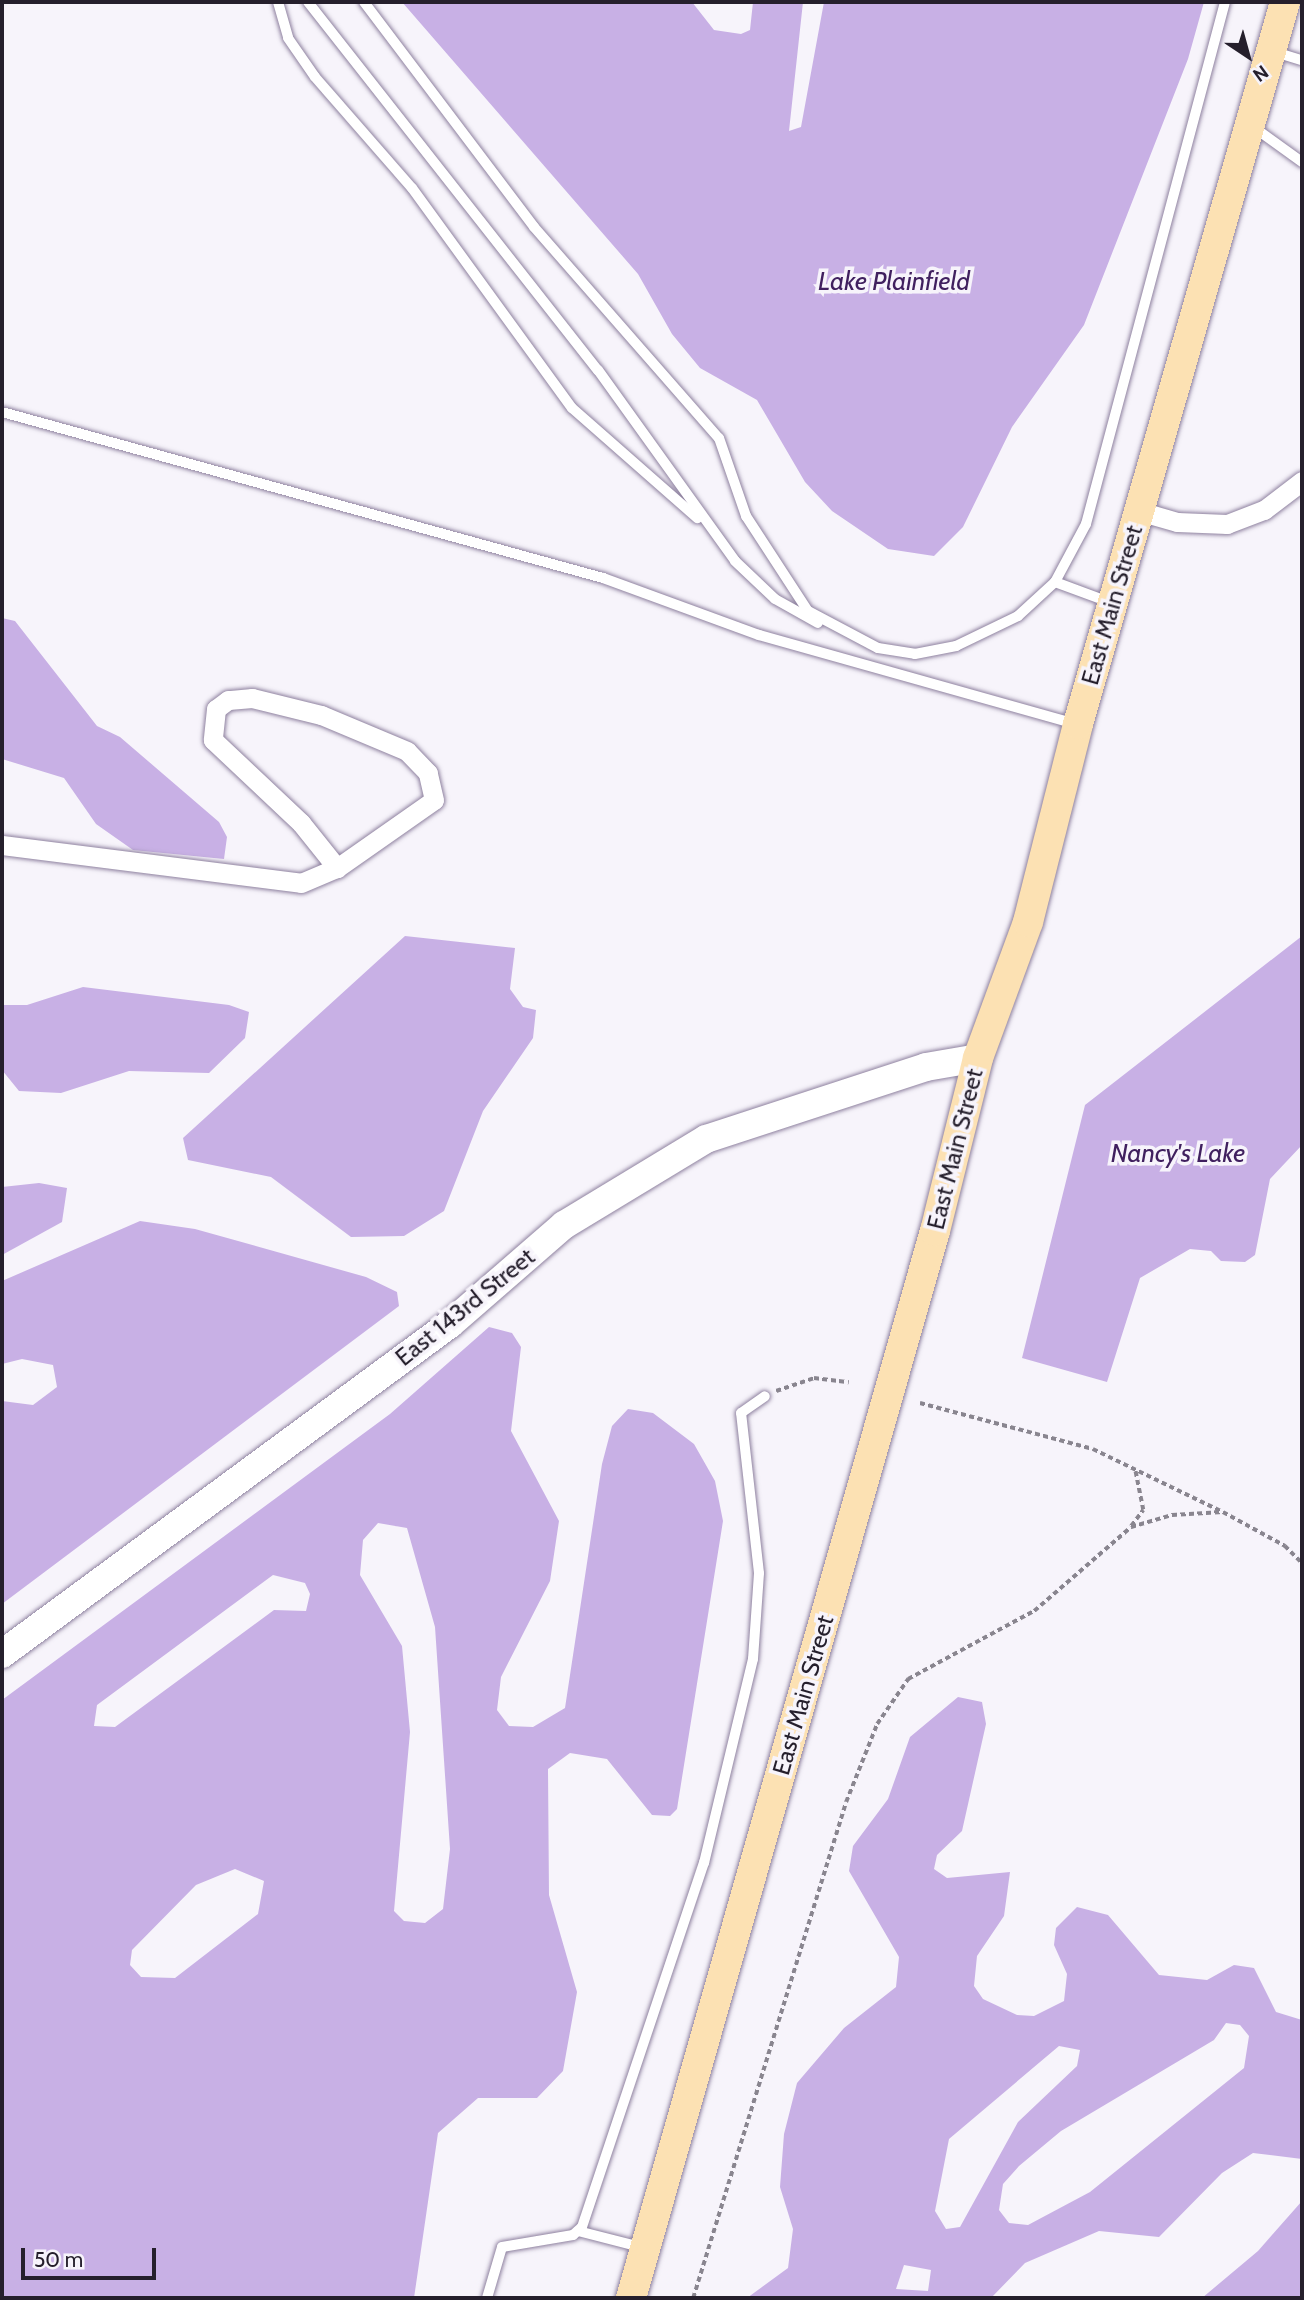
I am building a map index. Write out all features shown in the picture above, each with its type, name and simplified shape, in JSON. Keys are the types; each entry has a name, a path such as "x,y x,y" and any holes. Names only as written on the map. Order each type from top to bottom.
{"main road":[{"name":"East Main Street","path":"631,2298 934,1231 978,1058 1028,922 1078,724 1284,2"}],"street":[{"path":"1139,511 1177,522 1227,524 1264,510 1302,481"},
{"path":"2,845 301,883 337,868 421,815 434,800 428,774 407,751 321,715 252,698 228,700 213,715 213,740 301,823 337,868"},
{"name":"East 143rd Street","path":"2,1654 450,1324 564,1225 706,1139 926,1067 978,1058"}],"lane":[{"path":"278,2 288,38 315,77 412,188 572,408 706,525 775,599 837,631 915,654 956,646 1018,616 1055,582 1086,524 1225,2"},
{"path":"308,2 598,370 706,525"},
{"path":"363,2 534,227 719,438 746,516 783,580 808,611 837,631"},
{"path":"1271,51 1302,60"},
{"path":"1249,125 1302,162"},
{"path":"2,412 603,578 759,635 1078,724"},
{"path":"1055,582 1113,604"},
{"path":"578,2231 612,2150 704,1863 751,1669 759,1573 741,1413 765,1396"},
{"path":"487,2298 502,2247 578,2231 645,2248"}],"path":[{"path":"765,1396 814,1378 849,1382"},
{"path":"920,1403 1093,1449 1223,1512 1284,1546 1302,1563"},
{"path":"693,2298 846,1801 877,1724 908,1679 1034,1611 1131,1527 1143,1510 1135,1471"},
{"path":"1131,1527 1172,1515 1223,1512"}],"water":[{"name":"Lake Plainfield","path":"402,2 692,2 714,30 741,34 750,30 753,2 803,2 789,131 801,127 824,2 1204,2 1188,59 1084,325 1012,427 963,527 934,556 888,549 832,511 805,482 757,400 700,368 672,334 638,274"},
{"path":"2,618 15,621 97,726 120,737 219,822 227,837 224,859 133,850 96,824 64,778 2,759"},
{"path":"405,936 515,948 510,989 523,1007 536,1010 533,1038 483,1111 444,1211 404,1236 351,1237 271,1177 188,1160 183,1138"},
{"name":"Nancy's Lake","path":"1302,936 1302,1145 1270,1179 1255,1255 1245,1262 1221,1261 1211,1251 1190,1249 1140,1278 1107,1382 1022,1358 1085,1105"},
{"path":"83,987 229,1005 249,1012 245,1038 209,1073 129,1071 61,1093 19,1091 2,1070 2,1005 27,1005"},
{"path":"39,1183 67,1188 62,1222 2,1255 2,1187"},
{"path":"140,1221 195,1229 366,1277 397,1292 399,1306 2,1604 2,1401 33,1405 57,1387 53,1365 22,1359 2,1364 2,1281"},
{"path":"489,1327 512,1333 521,1347 511,1431 559,1521 550,1581 501,1677 497,1710 509,1726 533,1727 565,1708 602,1464 612,1426 628,1409 653,1413 694,1444 715,1481 723,1521 677,1809 670,1816 652,1815 607,1759 570,1753 548,1769 549,1895 577,1992 563,2071 537,2098 478,2098 438,2133 414,2298 2,2298 2,1700 390,1414","holes":["378,1523 407,1528 435,1627 450,1849 443,1909 425,1923 404,1921 394,1911 410,1732 402,1646 360,1575 363,1540","273,1575 305,1583 310,1594 306,1611 274,1610 115,1727 94,1726 97,1705","235,1869 264,1881 258,1914 175,1978 141,1977 130,1965 132,1950 196,1885"]},
{"path":"958,1697 982,1702 986,1724 962,1831 937,1855 934,1869 947,1878 1010,1872 1004,1916 977,1956 974,1986 983,1999 1017,2015 1034,2016 1064,2001 1067,1974 1054,1945 1056,1928 1077,1907 1108,1915 1159,1975 1207,1980 1234,1965 1254,1968 1276,2012 1302,2020 1302,2159 1253,2153 1222,2173 1159,2237 1099,2231 1025,2263 991,2298 747,2298 788,2268 793,2229 780,2187 784,2134 797,2083 844,2028 896,1987 899,1957 849,1871 853,1846 888,1799 910,1737","holes":["1226,2023 1240,2025 1249,2036 1244,2068 1090,2192 1028,2225 1009,2223 999,2210 1003,2184 1019,2166 1061,2131 1214,2040","1059,2046 1080,2050 1077,2066 1018,2122 960,2227 946,2229 935,2211 949,2139","904,2265 931,2270 928,2291 896,2289"]},
{"path":"1302,2201 1302,2298 1202,2298 1258,2251"}]}
